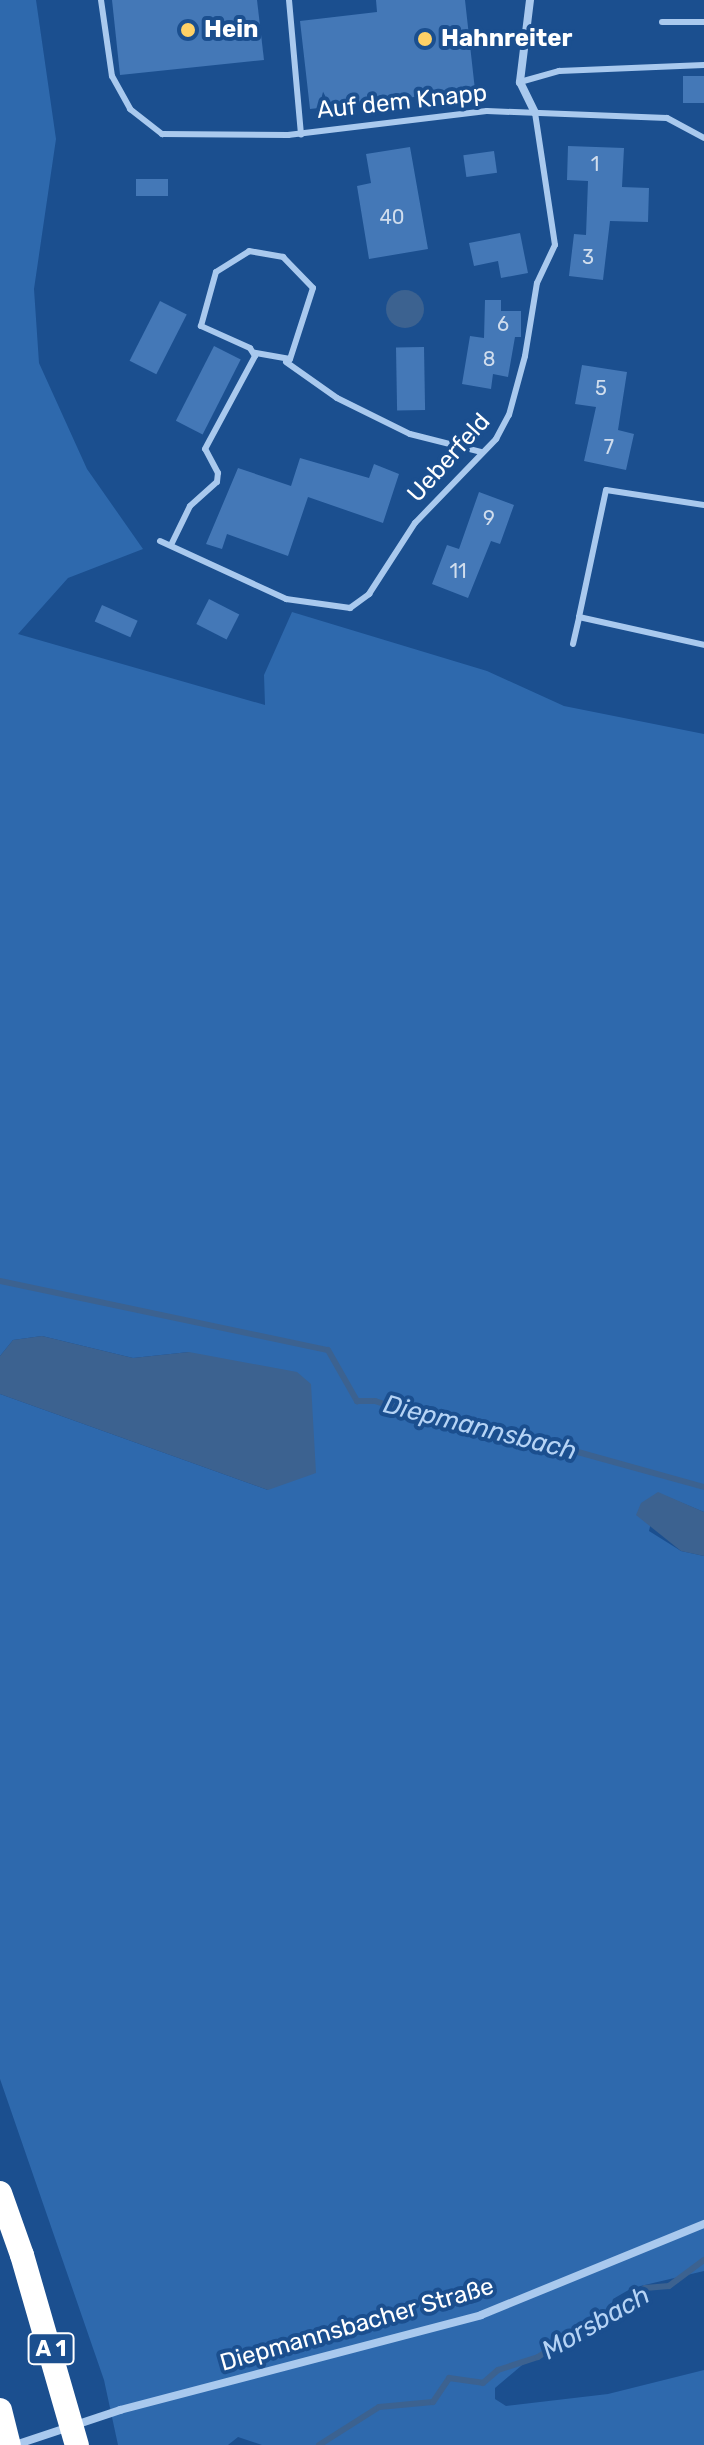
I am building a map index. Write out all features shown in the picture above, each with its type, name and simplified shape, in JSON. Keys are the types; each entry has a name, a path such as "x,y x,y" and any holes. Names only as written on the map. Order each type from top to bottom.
{"highway":[{"name":"A 1","path":"0,2193 22,2255 77,2445"},
{"path":"0,2410 12,2445"}],"street":[{"name":"Auf dem Knapp","path":"530,0 520,82 535,113"},
{"name":"Diepmannsbacher Straße","path":"12,2445 120,2410 481,2315 704,2224"}],"lane":[{"name":"Auf dem Knapp","path":"101,0 112,76 144,123 162,134 301,134 487,111 535,113"},
{"name":"Auf dem Knapp","path":"289,0 301,134"},
{"path":"662,22 704,22"},
{"path":"520,82 559,71 704,65"},
{"path":"535,113 667,118 704,138"},
{"name":"Ueberfeld","path":"160,541 286,599 353,608 369,594 415,523 496,439 509,415 537,283 555,245 535,113"},
{"path":"286,362 303,329 313,288 283,257 249,251 216,272 201,326 255,353 286,362 337,398 410,434 481,452"},
{"path":"171,545 190,506 217,482 218,473 205,449 255,353"},
{"path":"573,644 606,490 704,505"},
{"path":"579,617 704,645"}],"shaded area":[{"path":"0,0 36,0 56,139 34,289 39,363 87,469 143,549 68,578 18,634 265,705 264,675 292,612 487,671 564,706 704,734 704,1512 658,1493 649,1531 681,1551 704,1556 704,2271 632,2288 613,2299 607,2320 527,2361 495,2388 495,2399 506,2406 608,2394 704,2370 704,2445 262,2445 238,2437 228,2445 118,2445 104,2380 0,2079 0,1394 268,1490 189,1352 133,1358 42,1336 13,1340 0,1356"},
{"path":"405,290 419,295 424,309 419,323 405,328 391,323 386,309 391,295"},
{"path":"42,1336 133,1358 189,1352 297,1372 311,1384 316,1473 268,1490 0,1394 0,1356 13,1340"},
{"path":"658,1492 704,1512 704,1556 681,1551 636,1515 641,1503"}],"building":[{"name":"Hein","path":"112,0 257,0 264,60 120,75"},
{"name":"Hahnreiter","path":"376,0 465,0 475,90 310,109 300,21 377,12"},
{"path":"683,76 704,76 704,103 683,103"},
{"path":"568,146 624,148 622,187 649,188 648,222 610,221 603,280 569,276 574,234 586,235 588,181 567,180"},
{"path":"410,147 428,249 369,259 357,186 371,183 366,154"},
{"path":"494,151 497,173 466,177 463,155"},
{"path":"136,179 168,179 168,196 136,196"},
{"path":"520,233 528,273 501,278 498,261 474,266 469,243"},
{"path":"485,300 501,300 501,311 521,311 521,337 515,337 508,377 493,374 491,389 462,384 470,336 484,338"},
{"path":"160,301 187,315 156,374 130,361"},
{"path":"214,346 241,360 203,434 176,421"},
{"path":"396,347 424,347 425,410 397,410"},
{"path":"582,365 627,372 618,430 634,434 626,470 584,461 596,407 575,404"},
{"path":"300,458 369,478 374,464 399,474 383,523 308,497 288,556 227,534 222,549 206,544 238,468 291,486"},
{"path":"479,492 514,505 500,544 491,541 468,598 432,584 447,545 459,549"},
{"path":"209,599 239,614 227,639 196,624"},
{"path":"102,605 138,621 130,637 95,621"}],"waterway":[{"name":"Diepmannsbach","path":"0,1281 328,1350 357,1401 375,1401 439,1422 567,1449 704,1487"},
{"name":"Morsbach","path":"319,2445 379,2407 433,2402 449,2378 483,2383 498,2370 538,2357 645,2288 669,2286 704,2260"}],"place":[{"name":"Hein","path":"188,30"},
{"name":"Hahnreiter","path":"425,39"}]}
